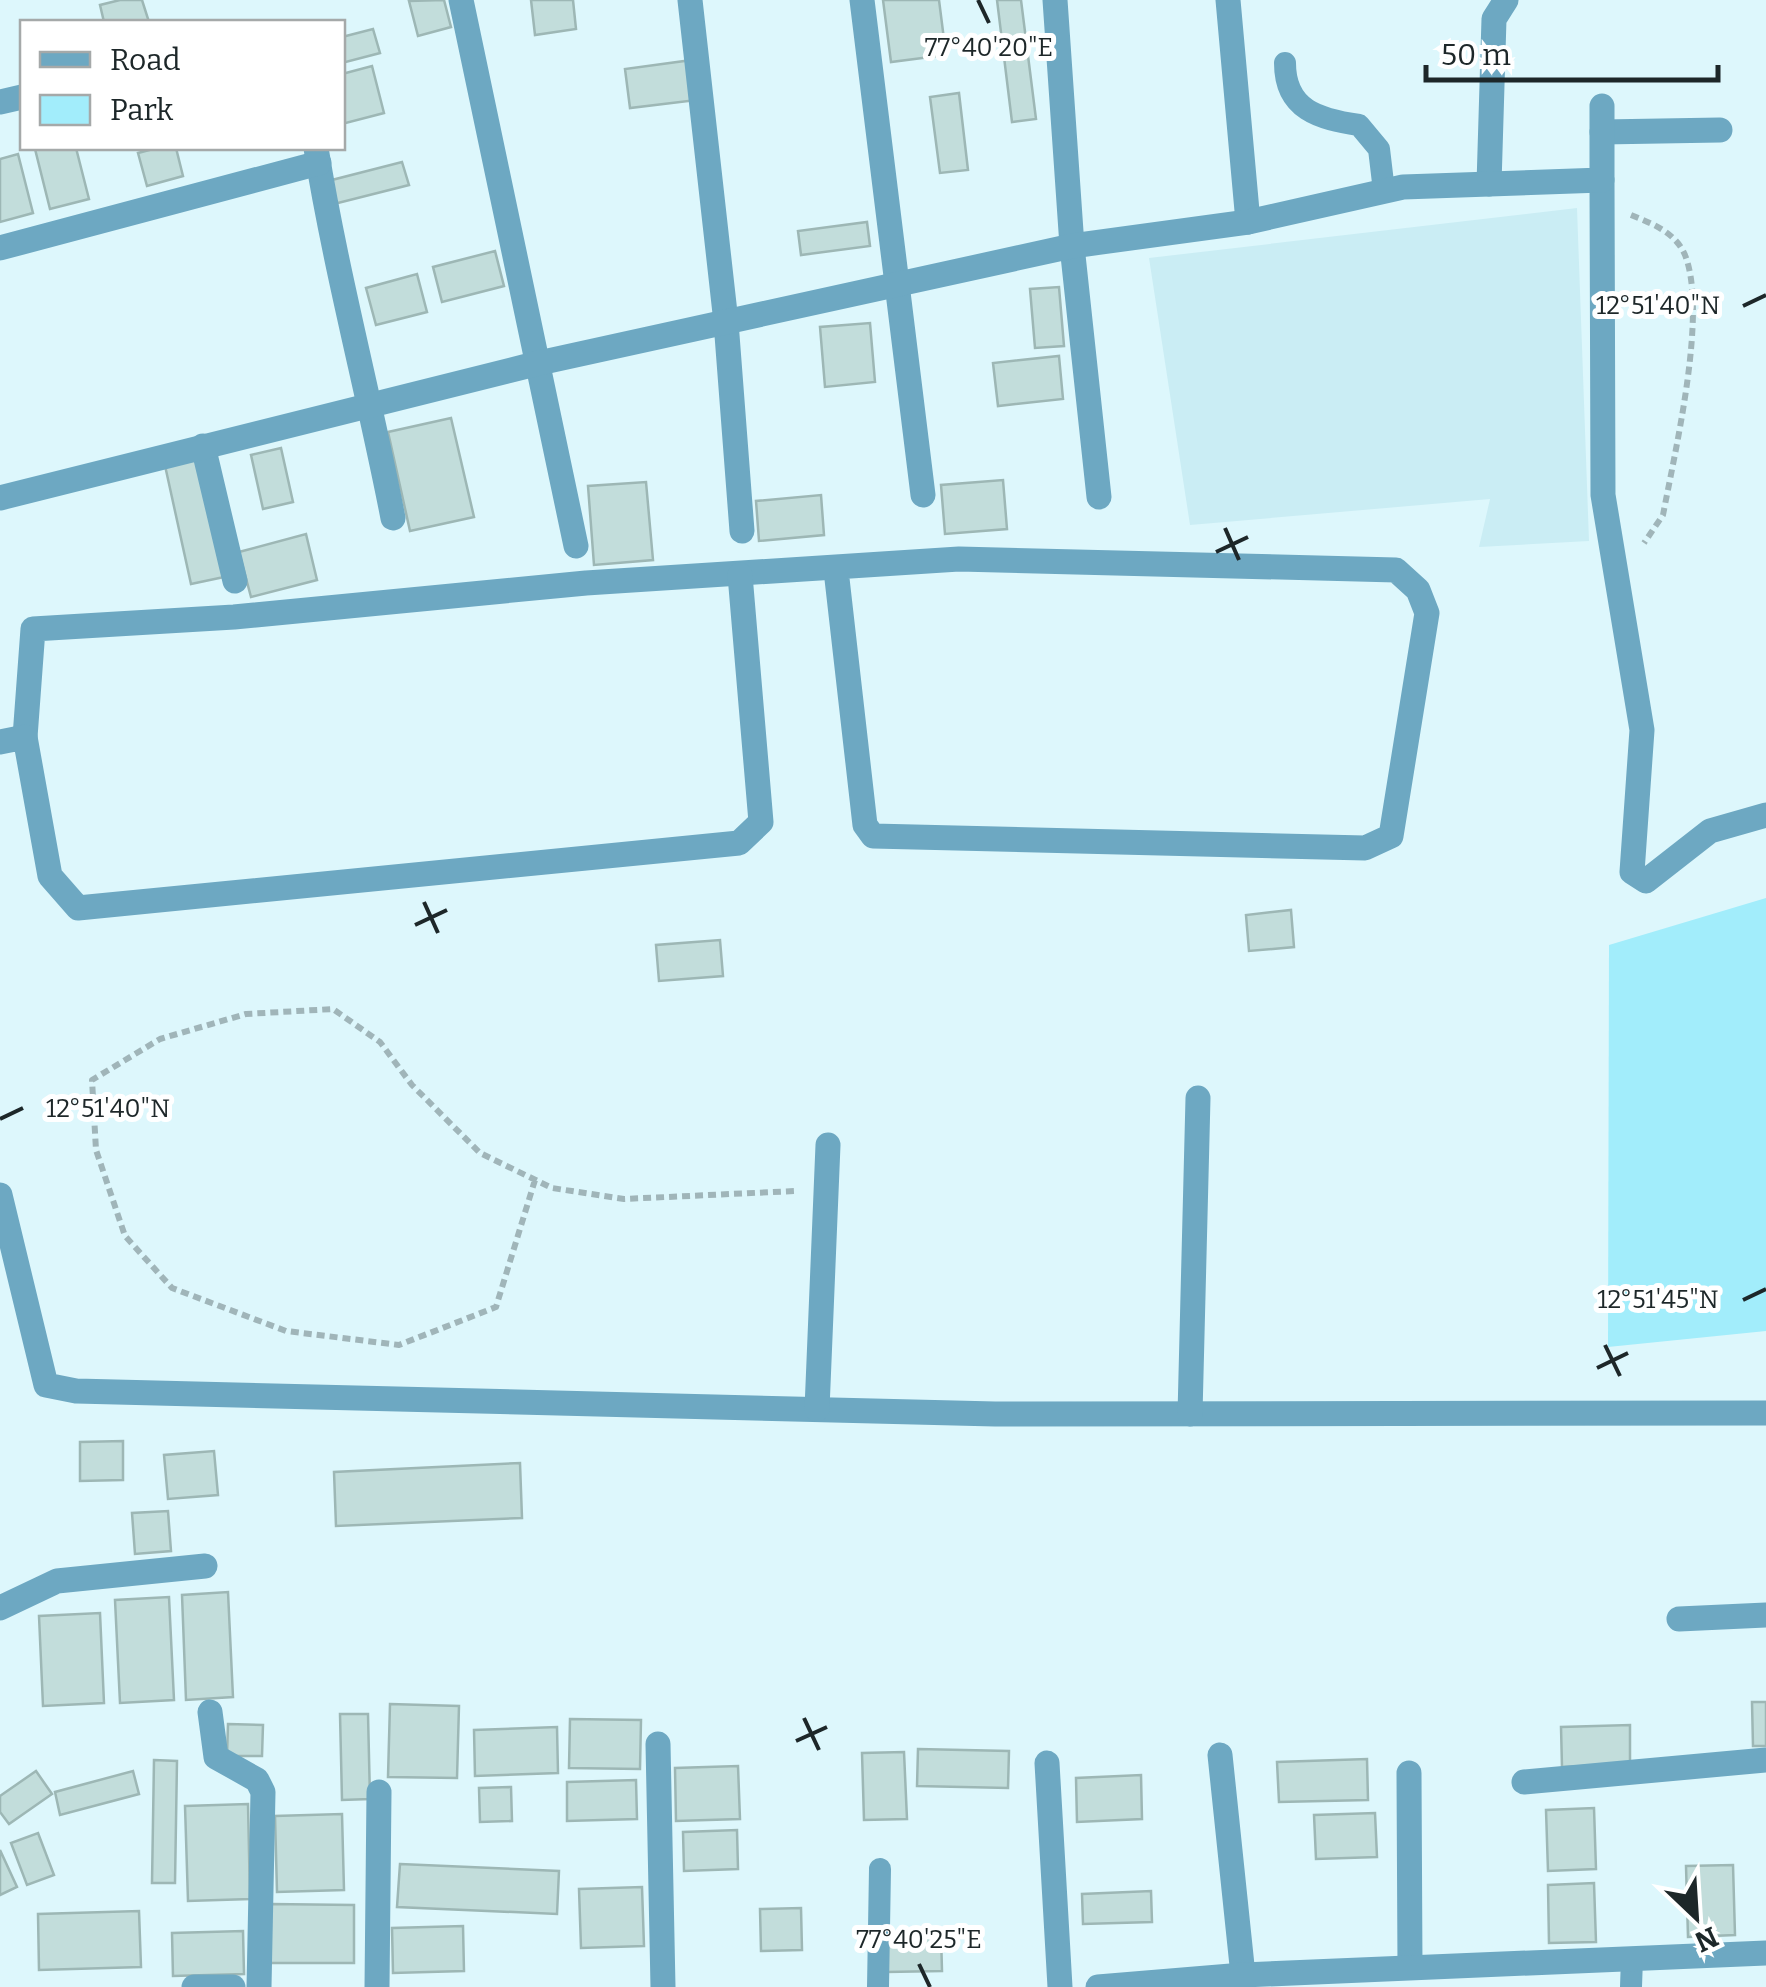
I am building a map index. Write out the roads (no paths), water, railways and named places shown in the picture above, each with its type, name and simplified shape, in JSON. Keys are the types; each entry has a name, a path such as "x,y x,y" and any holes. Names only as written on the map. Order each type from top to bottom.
{"street":[{"path":"461,0 576,546"},
{"path":"690,0 726,322 742,531"},
{"path":"862,0 923,495"},
{"path":"1056,0 1072,246 1099,498"},
{"path":"1228,0 1248,222"},
{"path":"1490,184 1494,19 1506,0"},
{"path":"1720,130 1602,119 1603,495 1612,568 1642,730 1632,872 1646,881 1710,831 1766,816"},
{"path":"0,248 317,155 330,234 393,518"},
{"path":"0,498 540,362 900,287 1072,246 1248,222 1384,191 1490,184 1602,192"},
{"path":"203,446 235,581"},
{"path":"740,574 761,822 739,843 78,908 50,876 13,740 33,629 740,574 836,570 959,559 1396,570 1418,590 1427,613 1391,836 1365,848 872,836 864,825 836,570"},
{"path":"1190,1414 1198,1098"},
{"path":"817,1409 828,1145"},
{"path":"0,1195 46,1386 76,1392 1190,1414 1766,1414"},
{"path":"0,1608 57,1581 204,1566"},
{"path":"1679,1620 1766,1615"},
{"path":"210,1712 216,1757 256,1780 263,1792 259,1987"},
{"path":"658,1744 663,1987"},
{"path":"1220,1755 1244,1975"},
{"path":"1524,1782 1766,1760"},
{"path":"1046,1763 1060,1987"},
{"path":"1409,1773 1410,1967"},
{"path":"377,1987 379,1792"},
{"path":"1098,1987 1244,1975 1766,1952"},
{"path":"194,1987 233,1987"}],"lane":[{"path":"1285,64 1285,83 1296,104 1327,120 1360,125 1379,149 1384,191"},
{"path":"878,1987 880,1869"},
{"path":"1631,1987 1632,1958"}]}
